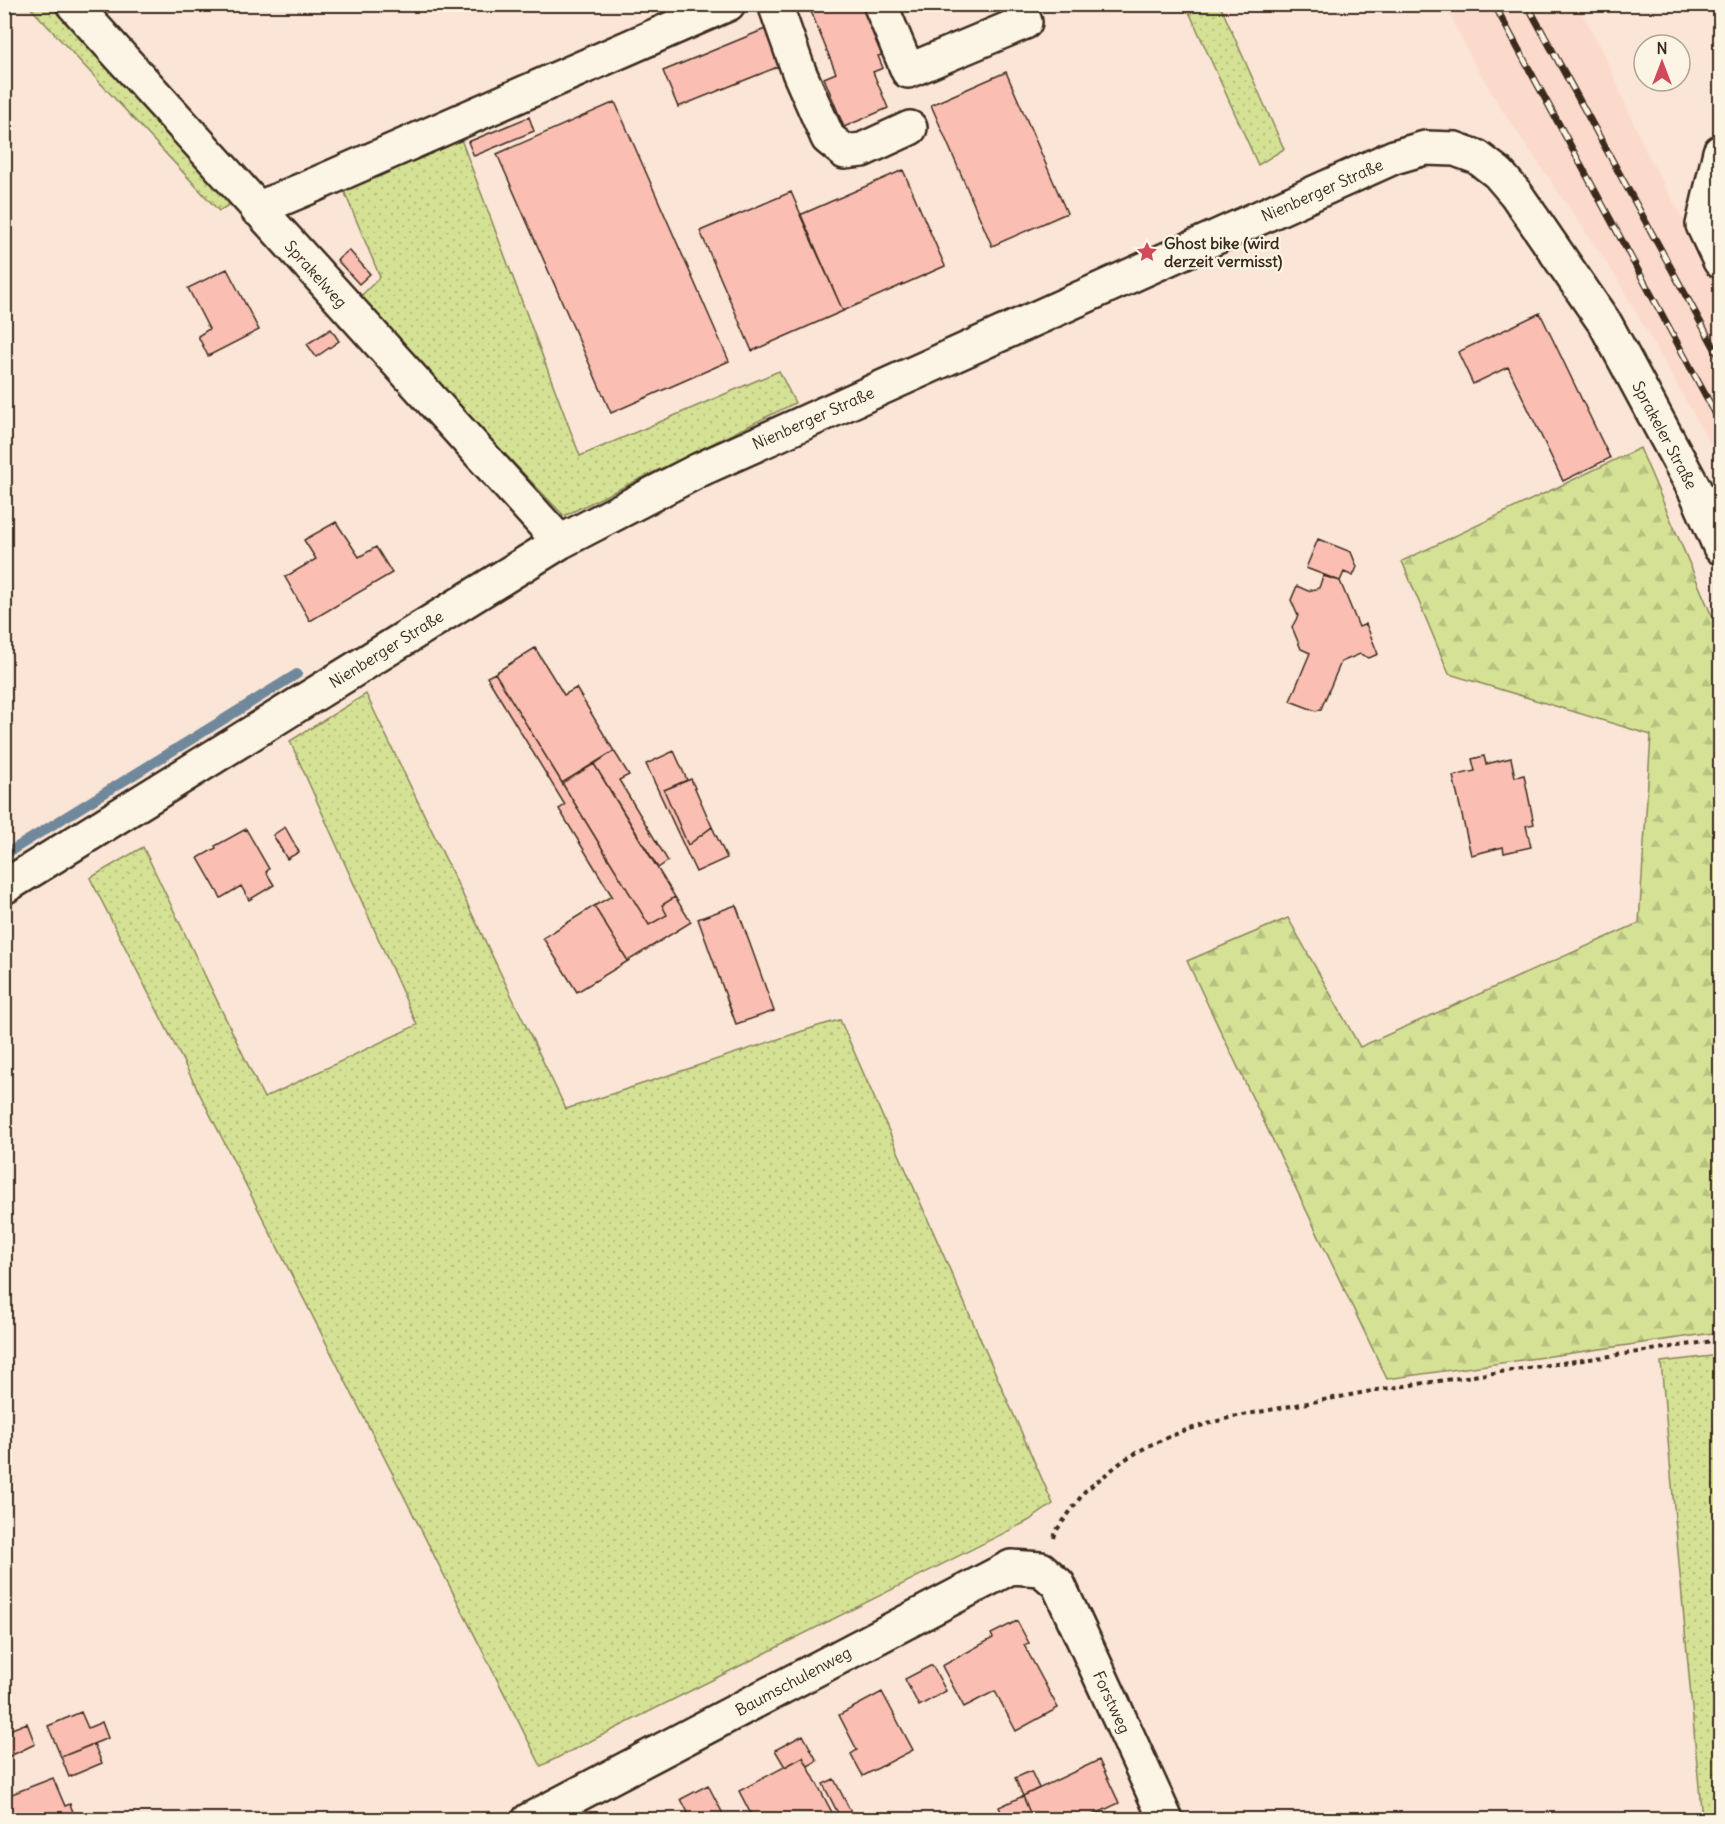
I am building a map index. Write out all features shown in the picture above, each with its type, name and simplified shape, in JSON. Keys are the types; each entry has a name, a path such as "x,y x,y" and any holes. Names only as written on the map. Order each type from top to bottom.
{"street":[{"name":"Sprakelweg","path":"73,4 560,542"},
{"path":"257,209 728,4"},
{"path":"775,4 799,72 828,138 845,152 862,150 910,128"},
{"path":"880,4 908,71 1025,22 1017,4"},
{"name":"Nienberger Straße","path":"4,887 560,542 699,470 1394,157 1425,148 1455,149 1477,157 1498,173 1516,194 1606,325"},
{"path":"1720,152 1703,225 1720,261"},
{"name":"Sprakeler Straße","path":"1606,325 1696,494 1720,547"},
{"name":"Baumschulenweg","path":"529,1820 1011,1567 1049,1577"},
{"name":"Forstweg","path":"1049,1577 1166,1820"}],"path":[{"path":"1049,1577 1056,1531 1085,1491 1150,1444 1186,1430 1232,1417 1377,1390 1720,1340"}],"shaded area":[{"path":"1445,5 1578,5 1604,54 1646,152 1720,286 1720,461 1615,275 1504,113 1472,60"}],"green space":[{"path":"28,5 55,5 233,202 219,211"},
{"path":"1186,5 1220,5 1284,149 1258,165"},
{"path":"459,134 580,456 779,371 795,403 564,516 358,299 380,277 342,186"},
{"path":"1640,448 1720,635 1720,1332 1387,1379 1187,961 1288,918 1360,1047 1639,923 1651,735 1449,674 1402,561"},
{"path":"366,694 566,1109 840,1020 1053,1504 1028,1521 541,1766 90,878 143,847 264,1098 417,1025 290,741"},
{"path":"1720,1355 1720,1819 1702,1820 1661,1362"}],"building":[{"path":"808,4 862,4 882,55 878,56 883,68 873,72 888,108 844,127 824,78 836,73"},
{"path":"775,25 790,62 678,107 663,71"},
{"path":"1006,72 1067,213 992,246 931,105"},
{"path":"615,102 729,361 611,413 497,154"},
{"path":"529,117 534,131 474,156 468,142"},
{"path":"903,170 945,266 843,311 800,215"},
{"path":"791,192 843,311 752,351 700,231"},
{"path":"349,250 370,274 359,284 337,260"},
{"path":"227,269 259,330 208,356 198,336 209,329 188,288"},
{"path":"1540,313 1610,458 1563,481 1508,367 1473,384 1458,352"},
{"path":"331,329 339,341 316,357 307,344"},
{"path":"336,522 359,557 376,547 392,573 310,621 285,577 316,559 304,540"},
{"path":"1318,539 1351,552 1357,567 1353,576 1344,572 1340,581 1306,568"},
{"path":"1323,576 1340,581 1359,627 1366,624 1378,654 1369,658 1360,654 1341,662 1321,709 1316,711 1290,701 1310,653 1301,649 1292,627 1298,616 1291,600 1297,586 1308,591 1319,588"},
{"path":"535,648 564,695 576,688 614,751 562,783 495,673"},
{"path":"495,673 649,925 667,915 662,905 675,897 691,922 628,961 594,906 612,896 559,809 565,805 487,677"},
{"path":"614,751 629,775 619,780 668,861 658,868 594,764"},
{"path":"674,751 687,780 664,790 688,845 712,827 727,858 696,872 646,764"},
{"path":"1484,756 1486,764 1511,758 1515,777 1524,775 1534,824 1526,826 1531,847 1504,853 1503,847 1471,855 1453,776 1475,771 1472,759"},
{"path":"594,764 675,897 662,905 667,915 649,925 562,783"},
{"path":"691,779 712,827 688,845 664,790"},
{"path":"285,827 299,852 287,859 273,835"},
{"path":"246,829 269,869 266,872 274,885 249,900 241,886 221,898 198,858"},
{"path":"736,905 774,1011 736,1024 698,919"},
{"path":"594,906 628,961 577,992 543,938"},
{"path":"1017,1621 1029,1643 1024,1645 1058,1708 1016,1731 995,1691 964,1707 942,1666 993,1638 991,1634"},
{"path":"932,1665 946,1691 919,1706 905,1679"},
{"path":"882,1692 913,1750 863,1776 851,1754 857,1750 839,1715"},
{"path":"81,1712 88,1728 102,1722 108,1738 61,1757 48,1726"},
{"path":"27,1723 35,1744 4,1759 4,1732"},
{"path":"803,1735 817,1761 808,1766 803,1757 785,1767 775,1750"},
{"path":"94,1744 102,1763 69,1777 61,1757"},
{"path":"803,1757 836,1820 754,1820 739,1791"},
{"path":"1099,1760 1119,1803 1083,1820 1033,1820 1023,1796"},
{"path":"1031,1771 1039,1788 1023,1796 1015,1778"},
{"path":"53,1778 65,1806 70,1804 76,1820 4,1820 4,1797"},
{"path":"834,1779 851,1812 840,1817 823,1784"},
{"path":"708,1785 723,1814 712,1820 709,1820 706,1815 692,1820 681,1799"},
{"path":"1023,1796 1033,1820 1005,1820 999,1807"},
{"path":"1096,1813 1099,1820 1090,1820 1089,1817"}],"waterway":[{"path":"4,855 297,674"}],"railway":[{"path":"1494,4 1720,422"},
{"path":"1527,4 1720,358"}],"place":[{"name":"Ghost bike (wird derzeit vermisst)","path":"1147,252"}]}
